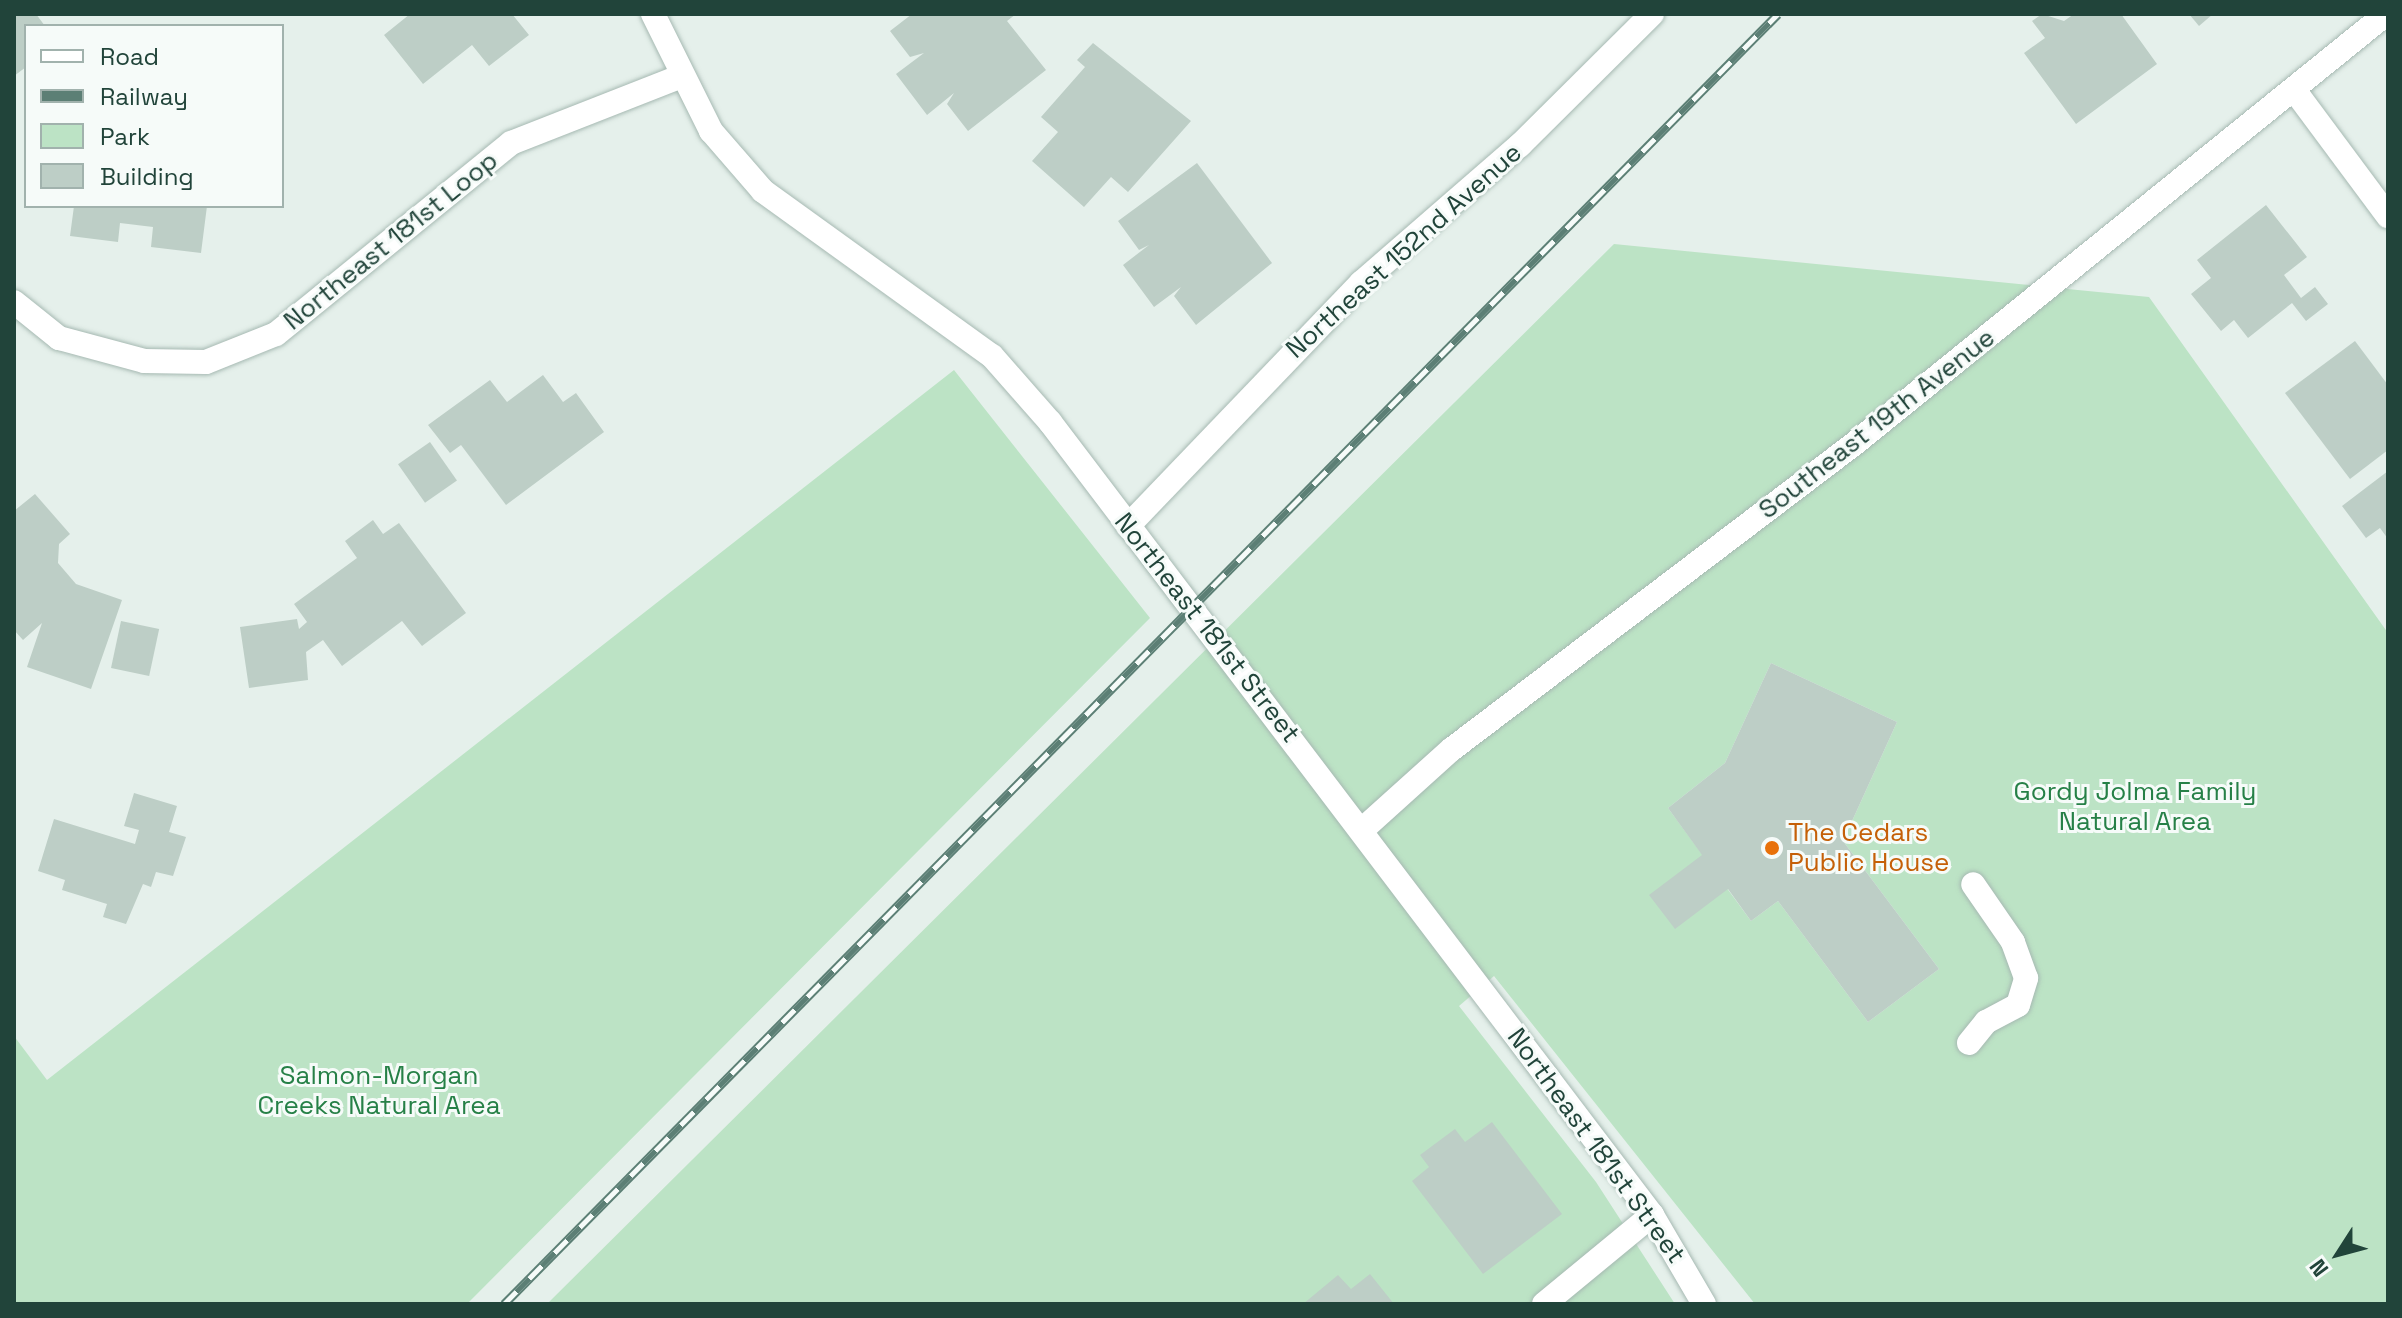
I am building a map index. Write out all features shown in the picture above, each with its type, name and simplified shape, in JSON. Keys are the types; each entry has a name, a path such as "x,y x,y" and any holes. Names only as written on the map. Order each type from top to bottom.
{"street":[{"name":"Northeast 181st Street","path":"653,14 679,77 711,131 763,191 992,356 1363,829 1652,1215 1704,1304"},
{"name":"Northeast 152nd Avenue","path":"1128,526 1361,283 1520,145 1652,14"},
{"name":"Southeast 19th Avenue","path":"1363,829 1452,749 1854,444 2295,91 2386,14"},
{"name":"Northeast 181st Loop","path":"14,302 59,338 144,361 206,362 276,334 511,143 569,114 679,77"},
{"path":"2295,91 2388,216"},
{"path":"1969,1043 1986,1022 2018,1005 2026,978 2013,942 1973,884"},
{"path":"1544,1304 1652,1215"}],"green space":[{"name":"Gordy Jolma Family Natural Area","path":"1614,244 2149,297 2388,633 2388,1304 1755,1304 1494,976 1459,1006 1596,1182 1675,1304 547,1304","holes":["1771,663 1897,722 1843,841 1939,969 1868,1022 1778,901 1751,921 1668,808 1725,763"]},
{"name":"Salmon-Morgan Creeks Natural Area","path":"954,370 1150,618 467,1304 14,1304 14,1036 47,1080"}],"building":[{"path":"14,14 36,14 44,24 24,24 24,68 14,76"},
{"path":"410,14 512,14 529,35 489,66 472,45 423,84 384,35"},
{"path":"912,14 1016,14 1007,21 1046,70 968,131 947,104 954,93 927,115 896,74 924,53 910,57 890,31"},
{"path":"2042,14 2064,21 2074,14 2121,14 2157,64 2076,124 2024,53 2045,38 2032,21"},
{"path":"2189,14 2213,14 2199,26"},
{"path":"1093,43 1191,121 1128,192 1111,177 1084,207 1032,161 1058,132 1041,117 1085,67 1077,60"},
{"path":"1197,163 1272,263 1196,325 1174,296 1181,287 1154,307 1123,265 1149,245 1139,250 1118,221"},
{"path":"2266,205 2307,257 2284,275 2301,298 2315,287 2328,304 2306,321 2292,303 2248,338 2234,320 2221,331 2191,294 2211,278 2197,260"},
{"path":"74,208 207,208 201,253 151,247 153,227 120,223 118,242 70,236"},
{"path":"2355,341 2388,385 2388,450 2350,479 2285,393"},
{"path":"543,375 563,402 576,393 604,432 506,505 461,445 450,453 428,425 490,380 507,402"},
{"path":"430,442 457,481 425,503 398,464"},
{"path":"2388,471 2388,539 2380,528 2366,538 2342,506"},
{"path":"35,494 70,534 59,544 58,563 76,584 122,600 91,689 27,667 42,623 23,640 14,630 14,511"},
{"path":"373,520 383,534 399,523 466,613 422,646 402,621 342,666 323,640 306,652 308,680 249,688 240,627 297,619 299,629 307,622 294,604 357,558 345,541"},
{"path":"121,621 159,629 149,676 111,668"},
{"name":"The Cedars Public House","path":"1771,663 1897,722 1843,841 1939,969 1868,1022 1778,901 1751,921 1728,889 1675,929 1649,895 1702,855 1668,808 1725,763"},
{"path":"134,793 177,806 169,832 186,837 173,876 156,872 151,887 143,884 126,924 103,917 107,904 62,890 65,880 38,871 54,819 135,844 139,830 124,826"},
{"path":"1492,1122 1562,1214 1483,1274 1412,1181 1429,1167 1420,1155 1455,1129 1465,1142"},
{"path":"1370,1274 1394,1304 1303,1304 1338,1275 1351,1289"}],"railway":[{"path":"504,1304 1778,14"}],"place":[{"name":"The Cedars Public House","path":"1772,848"}]}
